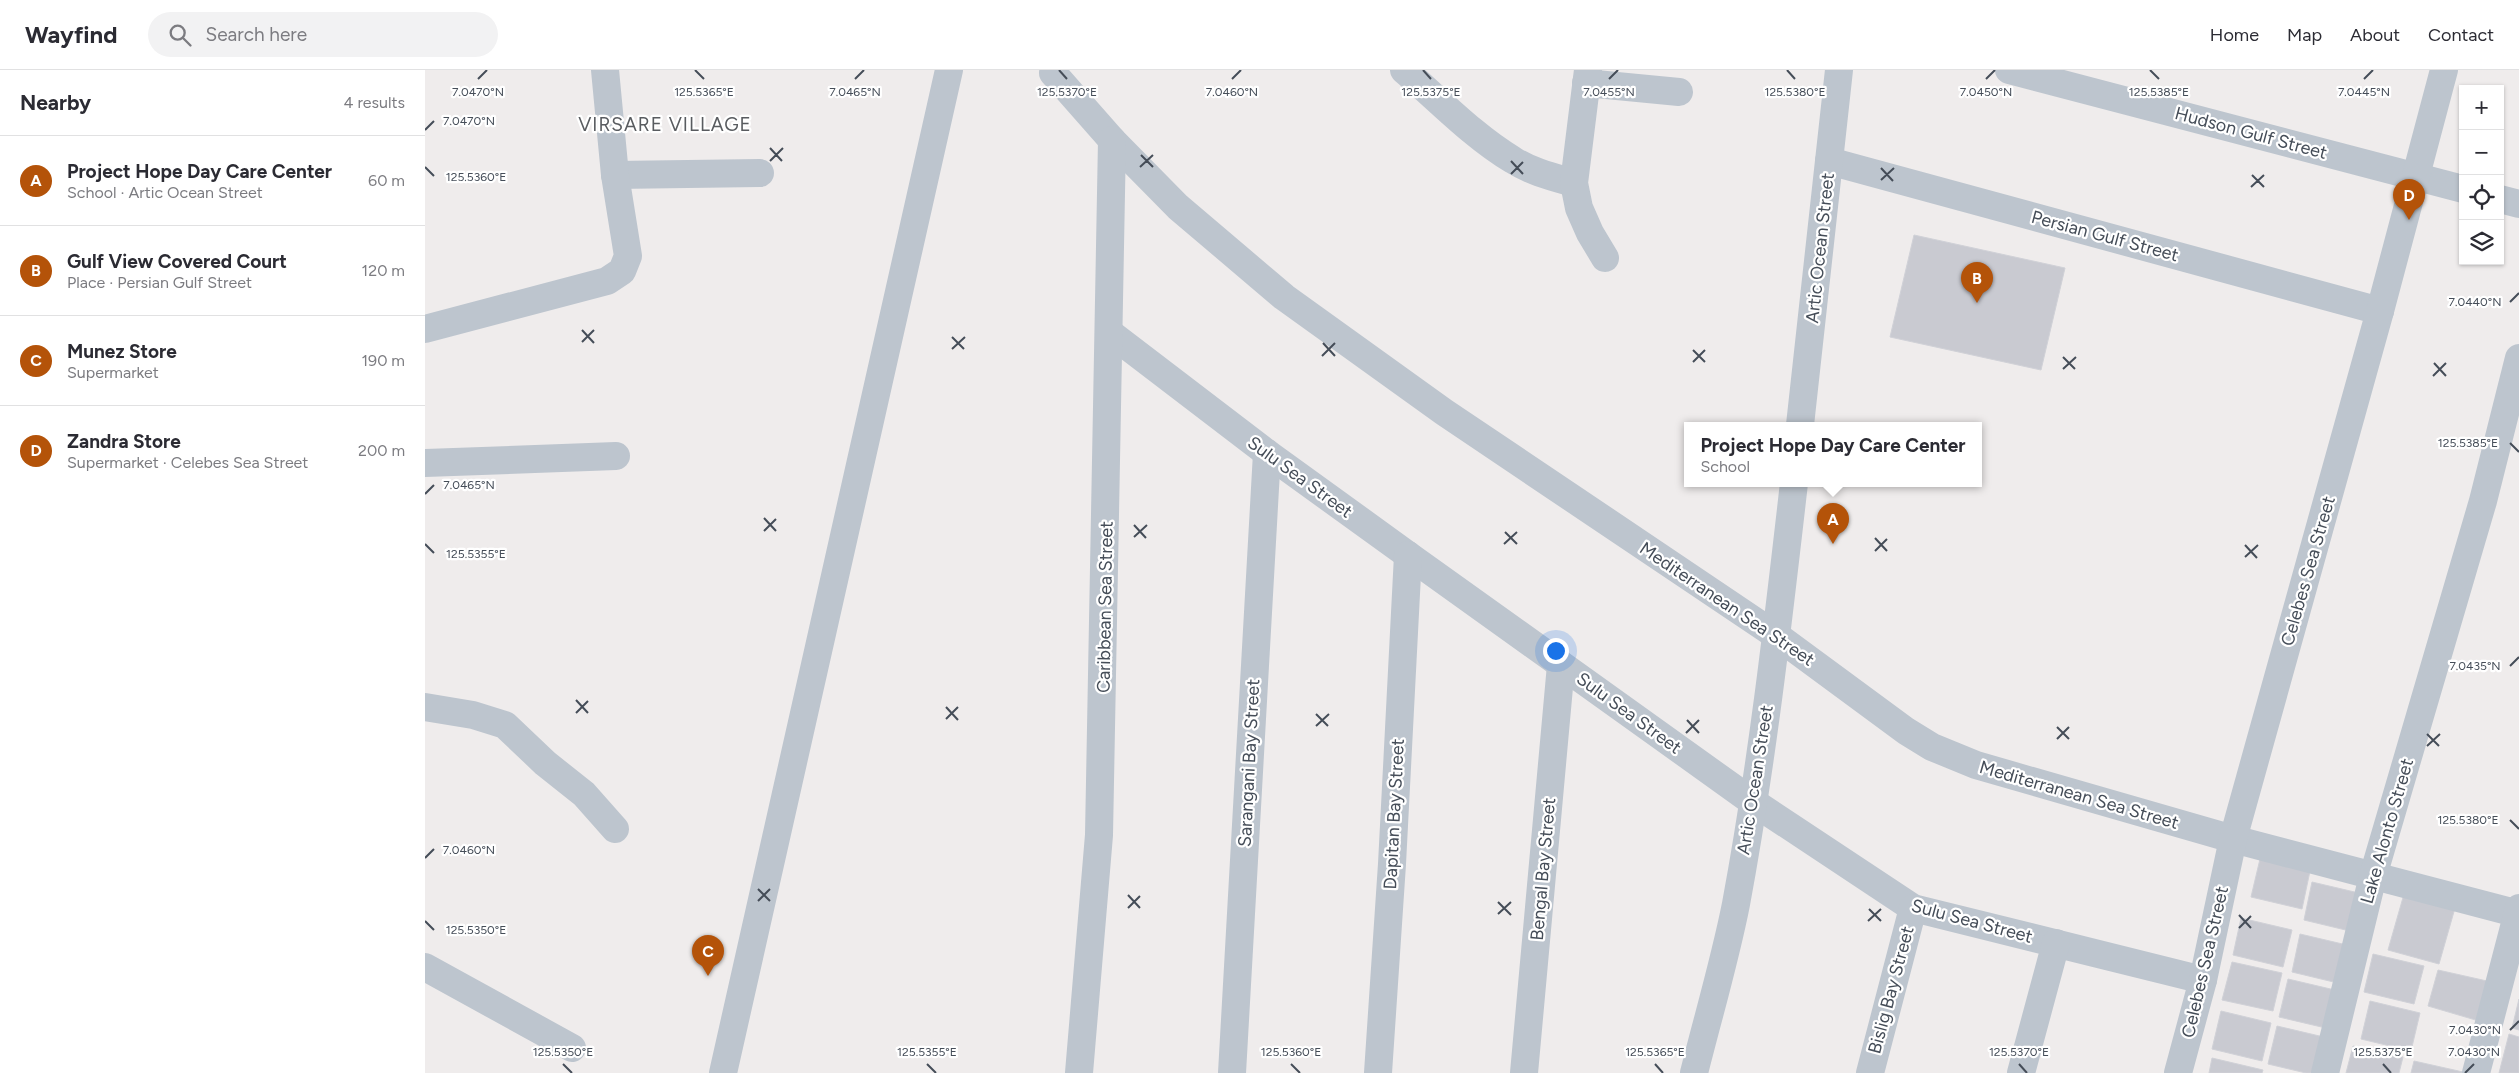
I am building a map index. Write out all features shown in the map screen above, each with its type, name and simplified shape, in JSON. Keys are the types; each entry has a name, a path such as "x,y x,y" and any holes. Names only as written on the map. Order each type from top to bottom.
{"street":[{"path":"425,329 617,277 626,264 628,256 615,175 605,70"},
{"path":"723,1073 949,70"},
{"path":"1404,70 1491,145 1514,161 1539,173 1574,183"},
{"name":"Artic Ocean Street","path":"1800,422 1839,70"},
{"name":"Hudson Gulf Street","path":"2009,70 2459,188"},
{"name":"Celebes Sea Street","path":"2178,1073 2203,980 2233,839 2380,311 2444,70"},
{"name":"Mediterranean Sea Street","path":"1053,74 1112,140 1178,207 1284,297 1444,412 1777,636 1906,731 1955,758 2233,839 2518,912"},
{"path":"1605,258 1590,233 1579,208 1574,183 1587,76 1679,92"},
{"name":"Caribbean Sea Street","path":"1079,1073 1099,835 1110,333 1112,140"},
{"name":"Persian Gulf Street","path":"1829,161 2380,311"},
{"path":"615,175 760,173"},
{"path":"2504,200 2519,204"},
{"name":"Sulu Sea Street","path":"1110,333 1267,453 1408,556 1753,802 1913,908 2203,980"},
{"name":"Lake Alonto Street","path":"2325,1073 2373,876 2483,501 2519,358"},
{"name":"Sarangani Bay Street","path":"1232,1073 1267,453"},
{"path":"425,464 616,456"},
{"name":"Artic Ocean Street","path":"1694,1073 1735,906 1753,802 1777,636 1794,487"},
{"name":"Dapitan Bay Street","path":"1378,1073 1392,864 1408,556"},
{"name":"Bengal Bay Street","path":"1524,1073 1561,664"},
{"path":"425,707 473,715 505,725 545,763 584,794 615,829"},
{"name":"Bislig Bay Street","path":"1870,1073 1913,908"},
{"path":"2476,1073 2518,912"},
{"path":"2021,1073 2056,943"},
{"path":"425,967 572,1048"}],"building":[{"path":"1914,235 2065,268 2041,370 1890,337"},
{"path":"2260,859 2310,871 2302,909 2251,897"},
{"path":"2312,882 2363,894 2354,932 2304,920"},
{"path":"2404,894 2455,908 2439,964 2388,950"},
{"path":"2241,918 2292,930 2283,967 2233,955"},
{"path":"2300,934 2351,946 2342,984 2292,972"},
{"path":"2373,954 2424,966 2414,1004 2364,992"},
{"path":"2232,962 2282,973 2273,1011 2222,1000"},
{"path":"2438,970 2487,981 2479,1021 2428,1006"},
{"path":"2288,979 2339,991 2330,1029 2279,1017"},
{"path":"2519,999 2519,1030 2512,1028"},
{"path":"2370,1001 2420,1013 2411,1051 2361,1039"},
{"path":"2221,1011 2271,1023 2262,1061 2212,1049"},
{"path":"2277,1026 2328,1038 2319,1073 2306,1073 2268,1064"},
{"path":"2509,1034 2519,1037 2519,1073 2499,1073"},
{"path":"2353,1046 2403,1057 2399,1073 2346,1073"},
{"path":"2212,1058 2263,1070 2262,1073 2209,1073"},
{"path":"2414,1061 2463,1072 2463,1073 2411,1073"}],"place":[{"name":"Zandra Store","path":"2409,220"},
{"name":"Gulf View Covered Court","path":"1977,303"},
{"name":"Project Hope Day Care Center","path":"1833,544"},
{"name":"Munez Store","path":"708,976"}],"district":[{"name":"VIRSARE VILLAGE","path":"665,124"}]}
